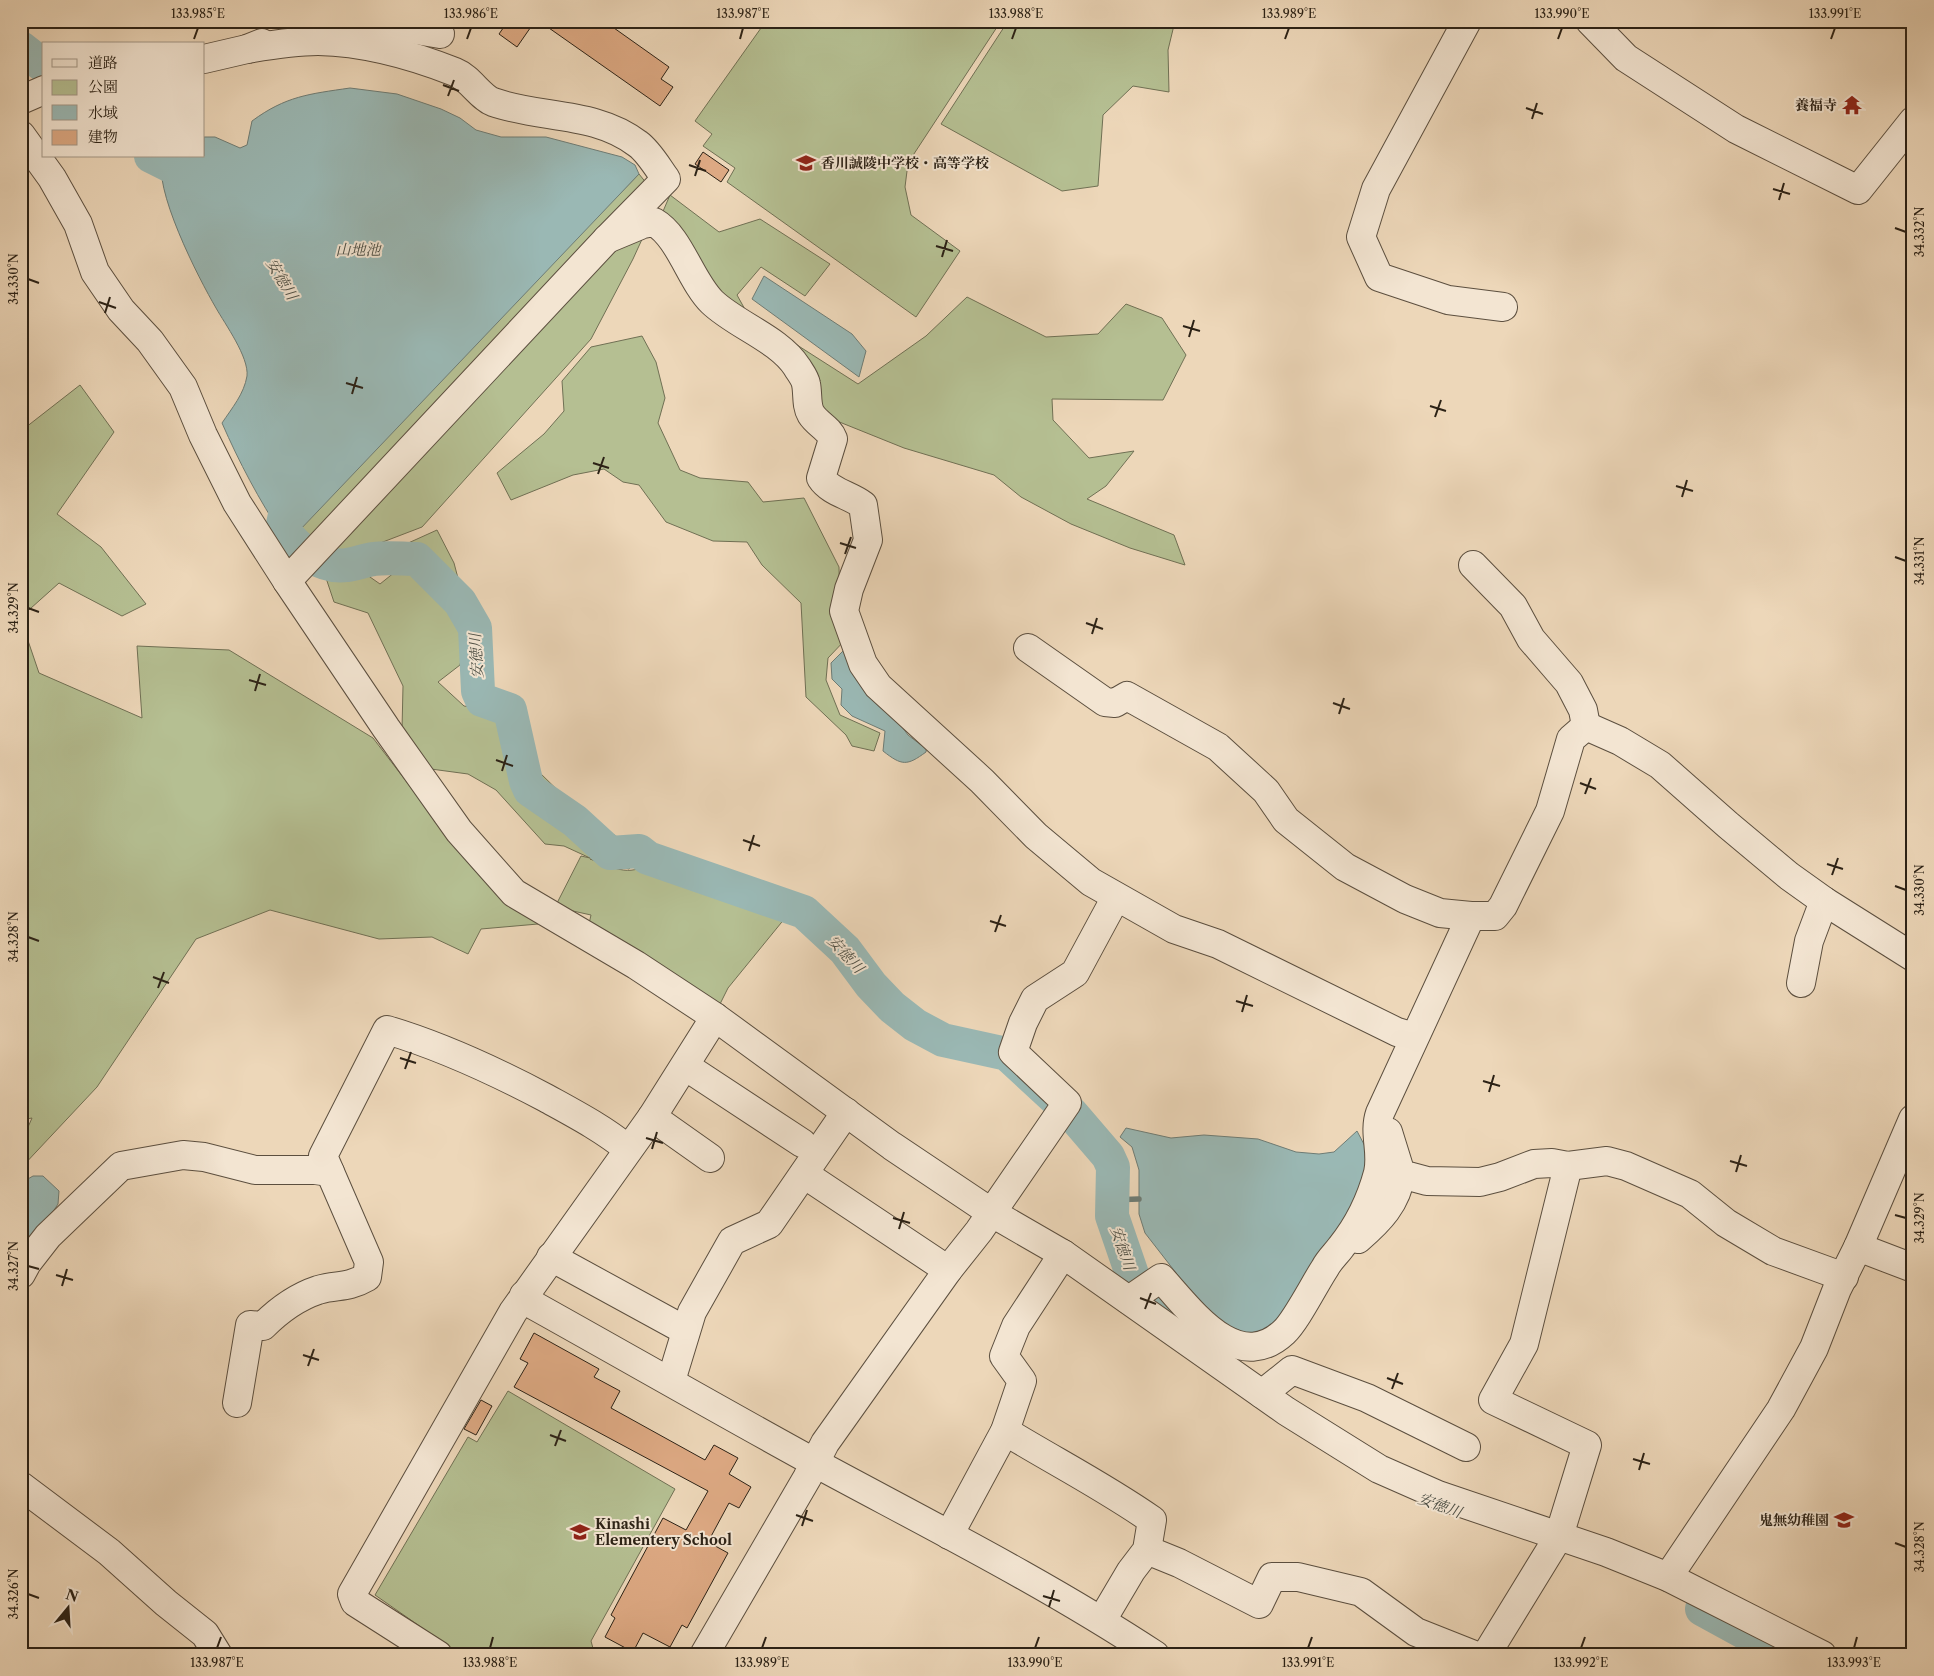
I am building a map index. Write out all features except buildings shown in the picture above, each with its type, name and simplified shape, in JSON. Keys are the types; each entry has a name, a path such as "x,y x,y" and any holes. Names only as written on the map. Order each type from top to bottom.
{"street":[{"path":"1467,21 1376,189 1361,237 1379,277 1448,300 1503,307"},
{"path":"1590,21 1626,58 1736,129 1858,190 1913,121"},
{"path":"247,49 300,24 398,27 440,34"},
{"path":"205,59 289,42 319,41 374,46 457,72 474,84 490,101 522,110 602,123 638,144 666,179 607,239 287,581"},
{"path":"21,100 42,91"},
{"path":"21,135 52,178 78,224 95,272 121,310 150,341 184,387 203,435 237,503 287,581 386,728 459,831 514,893 636,965 715,1017 892,1146 992,1213 1063,1254 1262,1394 1379,1469 1438,1494 1559,1536 1668,1577 1822,1655"},
{"path":"607,239 643,224 654,222 664,228 696,280 713,302 785,354 796,365 806,382 810,412 817,422 831,433 833,439 821,478 825,485 855,499 863,505 868,540 849,590 844,611 863,664 878,686 982,781 1036,836 1091,882 1174,929 1218,944 1397,1032 1414,1037"},
{"path":"1473,565 1512,606 1531,639 1569,683 1583,710 1586,726"},
{"path":"1028,648 1105,702 1115,703 1127,696 1218,748 1266,791 1286,820 1345,867 1405,899 1440,913 1495,916 1504,906 1550,811 1571,738 1586,726"},
{"path":"1586,726 1620,741 1660,765 1728,825 1824,901 1913,956"},
{"path":"704,1655 825,1443 948,1270 992,1213 1067,1103 1013,1052 1023,1023 1035,999 1075,974 1116,897"},
{"path":"1801,984 1808,941 1824,901"},
{"path":"1129,1300 1161,1278 1202,1323 1227,1342 1250,1348 1264,1347 1286,1331 1329,1261 1342,1247 1368,1203 1378,1171 1380,1150 1376,1126 1380,1114 1471,916"},
{"path":"438,1655 355,1602 352,1594 524,1295 652,1117 715,1017"},
{"path":"237,1403 250,1325 262,1326 292,1303 319,1290 353,1286 367,1277 369,1262 323,1156 387,1030 431,1044 491,1069 603,1129 628,1149"},
{"path":"685,1066 802,1143"},
{"path":"671,1381 692,1312 732,1241 769,1224 846,1112"},
{"path":"1342,1247 1354,1242 1381,1219 1391,1203 1401,1174 1384,1119 1380,1114"},
{"path":"652,1117 710,1158"},
{"path":"1668,1577 1781,1409 1814,1348 1837,1289 1858,1247 1913,1119"},
{"path":"21,1274 26,1263 48,1236 121,1166 183,1155 254,1170 330,1172"},
{"path":"1401,1174 1427,1181 1480,1182 1500,1177 1534,1164 1552,1163 1568,1166 1607,1161 1626,1166 1690,1194 1726,1223 1773,1251 1844,1277"},
{"path":"1486,1655 1559,1536 1587,1445 1493,1400 1524,1344 1568,1166"},
{"path":"804,1174 948,1270"},
{"path":"1858,1247 1913,1268"},
{"path":"949,1535 1005,1431 1022,1381 1004,1356 1016,1326 1063,1254"},
{"path":"551,1257 679,1327"},
{"path":"524,1295 536,1306 814,1462 1102,1620 1155,1655"},
{"path":"1262,1394 1292,1370 1367,1398 1466,1446"},
{"path":"1005,1431 1050,1459 1112,1492 1152,1520 1147,1550 1131,1571 1102,1620"},
{"path":"21,1486 110,1552 166,1603 205,1634 218,1655"},
{"path":"1147,1550 1259,1604 1272,1577 1298,1578 1361,1592 1416,1632 1474,1655"}],"green space":[{"name":"香川誠陵中学校・高等学校","path":"766,21 1001,21 908,163 905,187 911,215 960,251 916,317 727,182 735,168 703,146 712,134 695,121"},
{"path":"1008,21 1175,21 1168,50 1169,92 1133,86 1103,115 1098,186 1062,191 941,124"},
{"path":"639,174 660,200 633,259 591,339 422,527 315,568 283,536"},
{"path":"670,195 719,232 760,219 830,264 805,296 761,267 737,295 747,313 858,384 926,336 967,297 1046,337 1098,334 1126,304 1162,318 1186,355 1163,400 1052,399 1053,420 1089,458 1134,451 1106,486 1087,499 1174,535 1185,565 1130,548 1071,524 1021,497 994,475 904,448 822,415 804,366 742,340 661,216"},
{"path":"642,336 656,362 665,398 658,423 680,470 700,478 748,482 763,502 804,498 839,567 840,614 847,638 828,658 826,680 840,715 880,733 874,751 852,746 846,735 806,697 801,603 762,565 747,542 713,541 666,522 639,485 623,482 604,469 573,475 511,500 497,473 544,434 564,411 562,381 591,347"},
{"path":"80,385 114,432 57,514 101,547 146,604 122,616 59,583 21,617 21,431"},
{"path":"437,530 454,563 469,620 460,665 438,682 464,706 518,714 538,771 584,816 619,838 639,859 629,869 590,859 620,870 635,870 648,862 790,912 728,988 718,1008 588,928 591,915 555,907 581,856 590,858 564,846 545,844 496,790 468,774 431,769 402,730 403,686 368,613 334,602 324,572 360,570 380,584 395,572 395,549"},
{"path":"21,620 39,673 142,718 137,646 229,650 373,738 475,871 538,924 481,929 468,954 432,937 379,939 270,910 196,939 97,1087 21,1168 21,1143 32,1118 21,1120"},
{"path":"508,1391 675,1489 591,1641 594,1652 592,1655 461,1655 375,1595 468,1437 477,1442"}],"water":[{"name":"山地池","path":"350,88 397,94 441,109 460,118 476,130 501,137 546,137 622,157 635,165 639,174 298,532 283,536 250,481 222,423 243,389 247,368 240,350 208,294 179,232 170,210 161,170 163,158 205,158 205,137 215,137 240,148 247,145 252,121 276,106 310,94"},
{"path":"764,276 852,334 866,351 859,377 752,299"},
{"path":"845,649 908,735 921,745 927,742 926,752 909,762 900,762 883,751 885,731 852,716 841,705 842,689 832,679 831,663"},
{"path":"1126,1128 1171,1138 1204,1135 1258,1139 1296,1152 1319,1154 1334,1152 1357,1131 1367,1150 1367,1172 1358,1198 1278,1328 1252,1336 1220,1322 1194,1296 1145,1233 1139,1214 1139,1170 1132,1147 1120,1137"},
{"path":"33,1176 43,1176 59,1191 58,1204 21,1261 21,1183"}],"waterway":[{"name":"安徳川","path":"21,48 42,64"},
{"name":"安徳川","path":"155,158 203,182"},
{"name":"安徳川","path":"290,491 282,529 310,556 328,564 337,565 379,558 417,559 460,602 475,628 478,691 482,700 510,710 526,781 530,790 575,821 610,853 639,851 648,858 804,912 845,950 871,985 892,1007 915,1025 943,1040 1007,1054 1072,1114 1108,1156 1113,1167 1112,1216 1134,1280 1163,1315"},
{"path":"1111,1200 1139,1199"},
{"name":"安徳川","path":"1702,1609 1786,1655"}],"place":[{"name":"養福寺","path":"1852,105"},
{"name":"香川誠陵中学校・高等学校","path":"806,163"},
{"name":"鬼無幼稚園","path":"1844,1520"},
{"name":"Kinashi Elementery School","path":"580,1532"}]}
